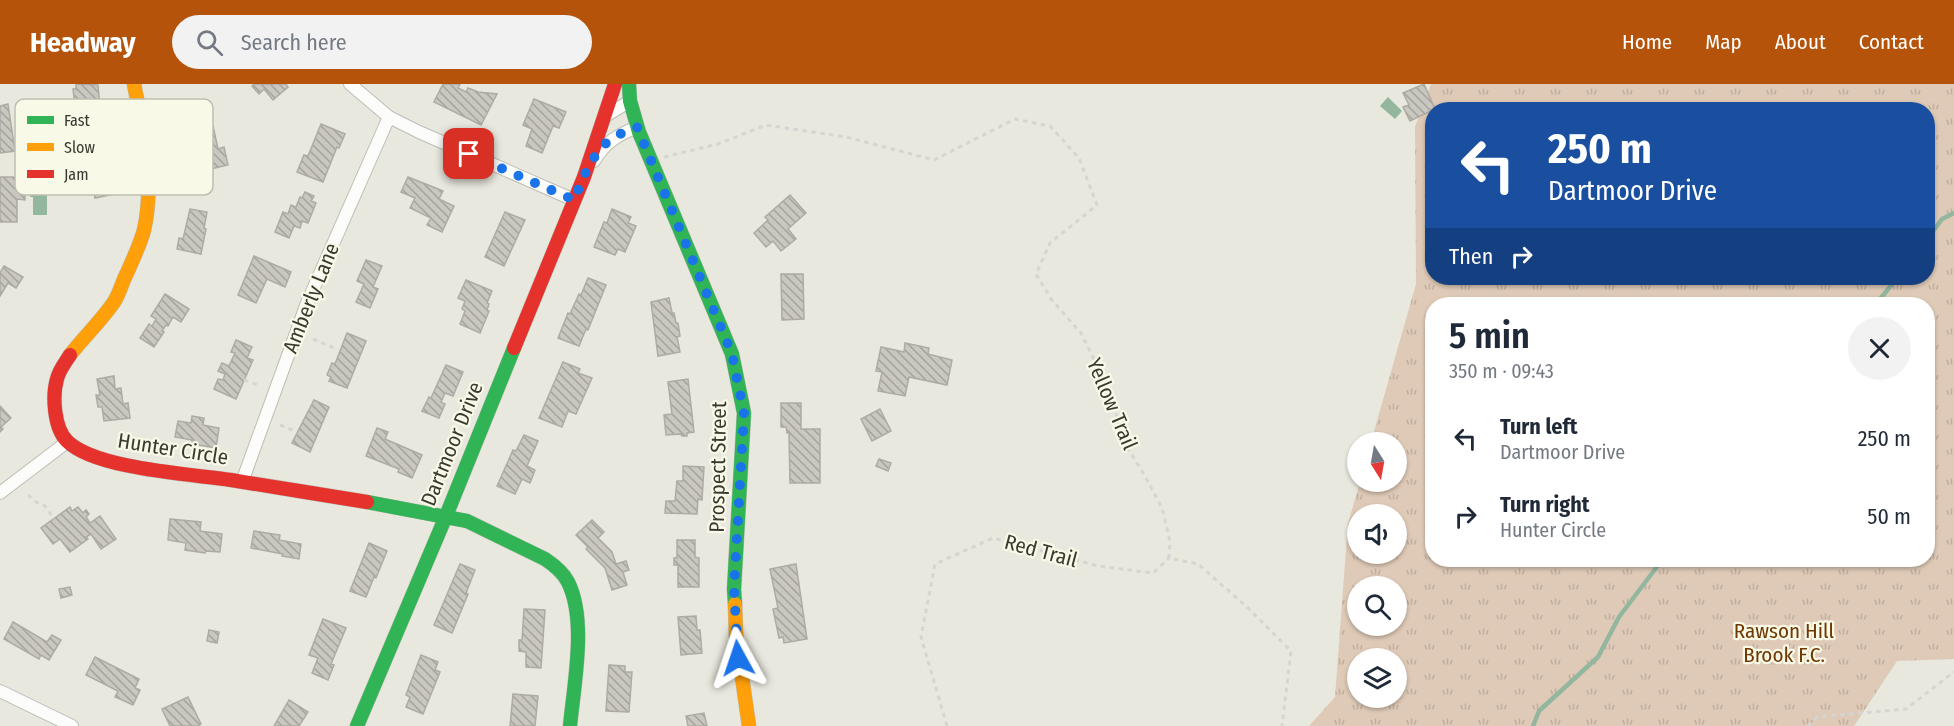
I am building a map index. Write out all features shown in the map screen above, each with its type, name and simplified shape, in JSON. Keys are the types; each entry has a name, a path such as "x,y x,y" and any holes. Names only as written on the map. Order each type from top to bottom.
{"street":[{"path":"134,84 137,99"},
{"path":"350,84 389,117 574,200"},
{"name":"Dartmoor Drive","path":"357,726 446,516 584,177 615,84"},
{"name":"Prospect Street","path":"628,84 637,127 732,354 739,384 744,413 744,432 735,600 738,658 749,726"},
{"path":"604,117 630,101"},
{"name":"Amberly Lane","path":"242,482 307,303 389,117"},
{"name":"Dartmoor Drive","path":"584,177 605,144 617,135 637,127"},
{"path":"0,493 67,442 60,427 53,399 56,377 69,354 113,303 136,252 144,226 146,195"},
{"name":"Hunter Circle","path":"67,442 98,457 124,465 446,516 467,522 545,559 556,567 567,580 576,602 578,618 570,726"},
{"path":"0,692 72,726"}],"path":[{"name":"Yellow Trail","path":"651,160 718,144 766,125 846,137 934,160 1015,119 1050,126 1079,158 1097,206 1050,243 1036,274 1051,299 1081,333 1112,396 1122,439 1162,508 1170,541 1169,558"},
{"path":"313,339 336,349"},
{"path":"244,380 261,386"},
{"path":"280,425 297,432"},
{"path":"28,495 45,506 54,519"},
{"name":"Red Trail","path":"947,726 921,637 935,564 993,538 1098,566 1153,573 1169,558"},
{"path":"1169,558 1198,564 1291,651 1282,726"},
{"path":"1808,726 1817,717 1906,709 1954,672"}],"green space":[{"name":"Rawson Hill Brook F.C.","path":"1431,84 1954,84 1954,659 1897,661 1854,726 1309,726 1335,697 1347,536 1347,564 1407,564 1407,504 1354,504 1357,492 1407,492 1407,432 1374,432 1416,284 1415,127"}],"shaded area":[{"path":"1388,97 1402,111 1395,119 1380,106"},
{"path":"30,195 47,195 47,215 33,215 33,197"}],"building":[{"path":"76,84 98,85 99,99 74,99 73,89 76,89"},
{"path":"254,84 286,84 288,87 273,100 264,89 259,94 252,86"},
{"path":"443,84 460,84 458,88 466,92 468,88 478,92 497,94 481,125 434,102"},
{"path":"1424,84 1432,102 1425,102 1425,114 1410,121 1403,107 1409,105 1403,93"},
{"path":"534,99 566,112 559,128 553,126 542,153 526,146 532,129 523,125"},
{"path":"8,104 15,151 0,153 0,106"},
{"path":"321,124 345,134 339,148 337,147 323,182 297,172 304,155 308,156"},
{"path":"213,126 218,149 224,147 228,165 213,168"},
{"path":"0,177 15,177 15,195 25,195 25,200 17,199 17,222 0,222"},
{"path":"408,177 443,191 439,199 454,206 442,232 427,225 431,218 410,208 415,198 401,192"},
{"path":"305,192 314,196 311,201 316,203 308,223 302,221 300,228 294,226 289,238 275,232 283,212 288,214 291,205 296,207"},
{"path":"94,195 110,195 95,198"},
{"path":"790,195 806,213 788,229 796,239 781,251 773,241 766,247 754,233 768,220 765,217"},
{"path":"190,209 207,212 201,254 177,249 179,238 183,239"},
{"path":"612,209 631,217 628,223 636,226 625,252 618,249 615,255 594,247"},
{"path":"505,212 525,220 504,266 485,257"},
{"path":"254,256 291,272 285,287 267,279 256,303 238,295"},
{"path":"366,260 382,266 373,287 378,289 370,308 356,302 364,284 357,281"},
{"path":"4,266 23,277 16,288 8,283 0,296 0,273"},
{"path":"781,274 803,274 804,319 782,320"},
{"path":"588,278 606,285 579,346 558,338 568,313 570,314 579,294 581,295"},
{"path":"466,280 492,291 487,303 489,311 480,333 460,324 465,311 462,309 465,301 458,298"},
{"path":"165,294 189,309 181,322 173,317 162,331 164,332 154,347 140,338 149,324 152,326 156,319 151,316"},
{"path":"669,298 672,313 678,323 680,336 677,337 680,352 658,356 651,302"},
{"path":"347,333 366,341 347,388 329,381 331,377 327,375 332,363 335,364"},
{"path":"236,340 252,347 247,358 253,360 236,399 214,389 218,379 223,380 225,374 218,371 222,363 229,366 235,353 231,352"},
{"path":"905,343 929,348 928,354 952,360 947,385 909,377 905,396 878,391 882,372 876,371 881,347 904,352"},
{"path":"563,362 580,369 578,373 592,378 576,414 568,411 562,427 539,418"},
{"path":"446,365 463,372 453,396 445,393 441,402 445,404 439,418 422,411 429,397 431,398"},
{"path":"114,376 115,389 121,388 123,404 128,403 130,418 104,421 102,407 98,407 96,395 100,395 97,379"},
{"path":"688,379 694,432 687,433 687,436 666,435 664,415 672,414 668,382"},
{"path":"314,400 329,407 310,452 292,443"},
{"path":"781,403 801,403 801,429 820,429 820,483 790,483 789,433 786,427 781,427"},
{"path":"0,406 11,418 1,427 3,429 0,432"},
{"path":"880,409 891,431 872,441 861,419"},
{"path":"192,416 204,418 203,425 219,428 216,448 192,444 192,440 175,437 178,421 191,423"},
{"path":"377,428 388,432 385,439 422,455 412,478 398,472 399,469 366,456"},
{"path":"524,435 538,441 527,466 535,470 530,483 522,479 515,494 497,486 513,450 516,451"},
{"path":"879,459 891,463 888,471 876,466"},
{"path":"683,466 704,467 702,500 698,499 697,514 665,513 666,501 675,501 677,481 683,481"},
{"path":"70,507 72,511 78,507 83,513 86,510 89,514 86,517 90,523 100,516 116,539 101,549 91,534 86,537 88,539 70,552 60,539 53,544 41,528"},
{"path":"170,519 201,522 200,531 222,534 220,552 206,551 205,553 185,550 186,543 168,540"},
{"path":"592,520 604,532 598,538 612,552 616,564 626,561 629,570 623,572 627,585 612,590 605,568 576,535"},
{"path":"254,531 280,535 279,540 301,544 299,559 251,548"},
{"path":"677,540 695,540 695,557 699,558 699,587 678,587 678,565 674,565 674,558 677,558"},
{"path":"369,543 387,551 366,597 350,591"},
{"path":"460,564 475,570 452,633 434,625"},
{"path":"796,564 807,639 784,643 783,637 779,638 773,609 778,608 770,569"},
{"path":"70,587 72,595 61,598 59,589"},
{"path":"524,609 545,610 541,668 526,667 526,652 519,651"},
{"path":"696,616 702,653 681,655 678,617"},
{"path":"323,619 346,628 331,664 334,665 328,680 312,673 318,658 309,655"},
{"path":"13,622 47,642 52,635 61,640 49,660 41,655 39,659 4,639"},
{"path":"209,630 219,632 217,643 207,641"},
{"path":"421,655 438,662 435,670 440,672 423,714 406,707 410,697 406,695"},
{"path":"95,657 139,679 135,688 140,690 133,705 115,697 118,691 86,675"},
{"path":"609,665 625,666 625,672 632,672 629,712 606,711"},
{"path":"513,694 538,696 535,726 510,726"},
{"path":"188,697 201,724 198,726 170,726 162,709"},
{"path":"289,700 308,712 299,726 274,726"},
{"path":"704,713 707,726 688,726 686,716"}],"waterway":[{"path":"1935,228 1942,219 1954,213"},
{"path":"1882,297 1891,285"},
{"path":"1533,726 1539,711 1598,657 1619,617 1657,567"}],"traffic: fast":[{"path":"629,84 630,101 639,132 732,354 744,413 735,604"},
{"path":"357,726 514,348"},
{"path":"367,502 467,521 545,559 561,572 574,597 577,615 578,652 570,726"}],"traffic: slow":[{"path":"134,84 137,99"},
{"path":"70,355 116,299 144,230 148,195"},
{"path":"735,604 736,635 749,726"}],"traffic: jam":[{"path":"514,348 584,177 615,84"},
{"path":"70,355 57,379 55,412 63,435 67,441 80,450 99,458 144,469 231,480 367,502"}],"route":[{"path":"469,154 574,200 584,177 605,144 617,135 637,127 732,354 739,384 744,413 734,589 738,658"}]}
